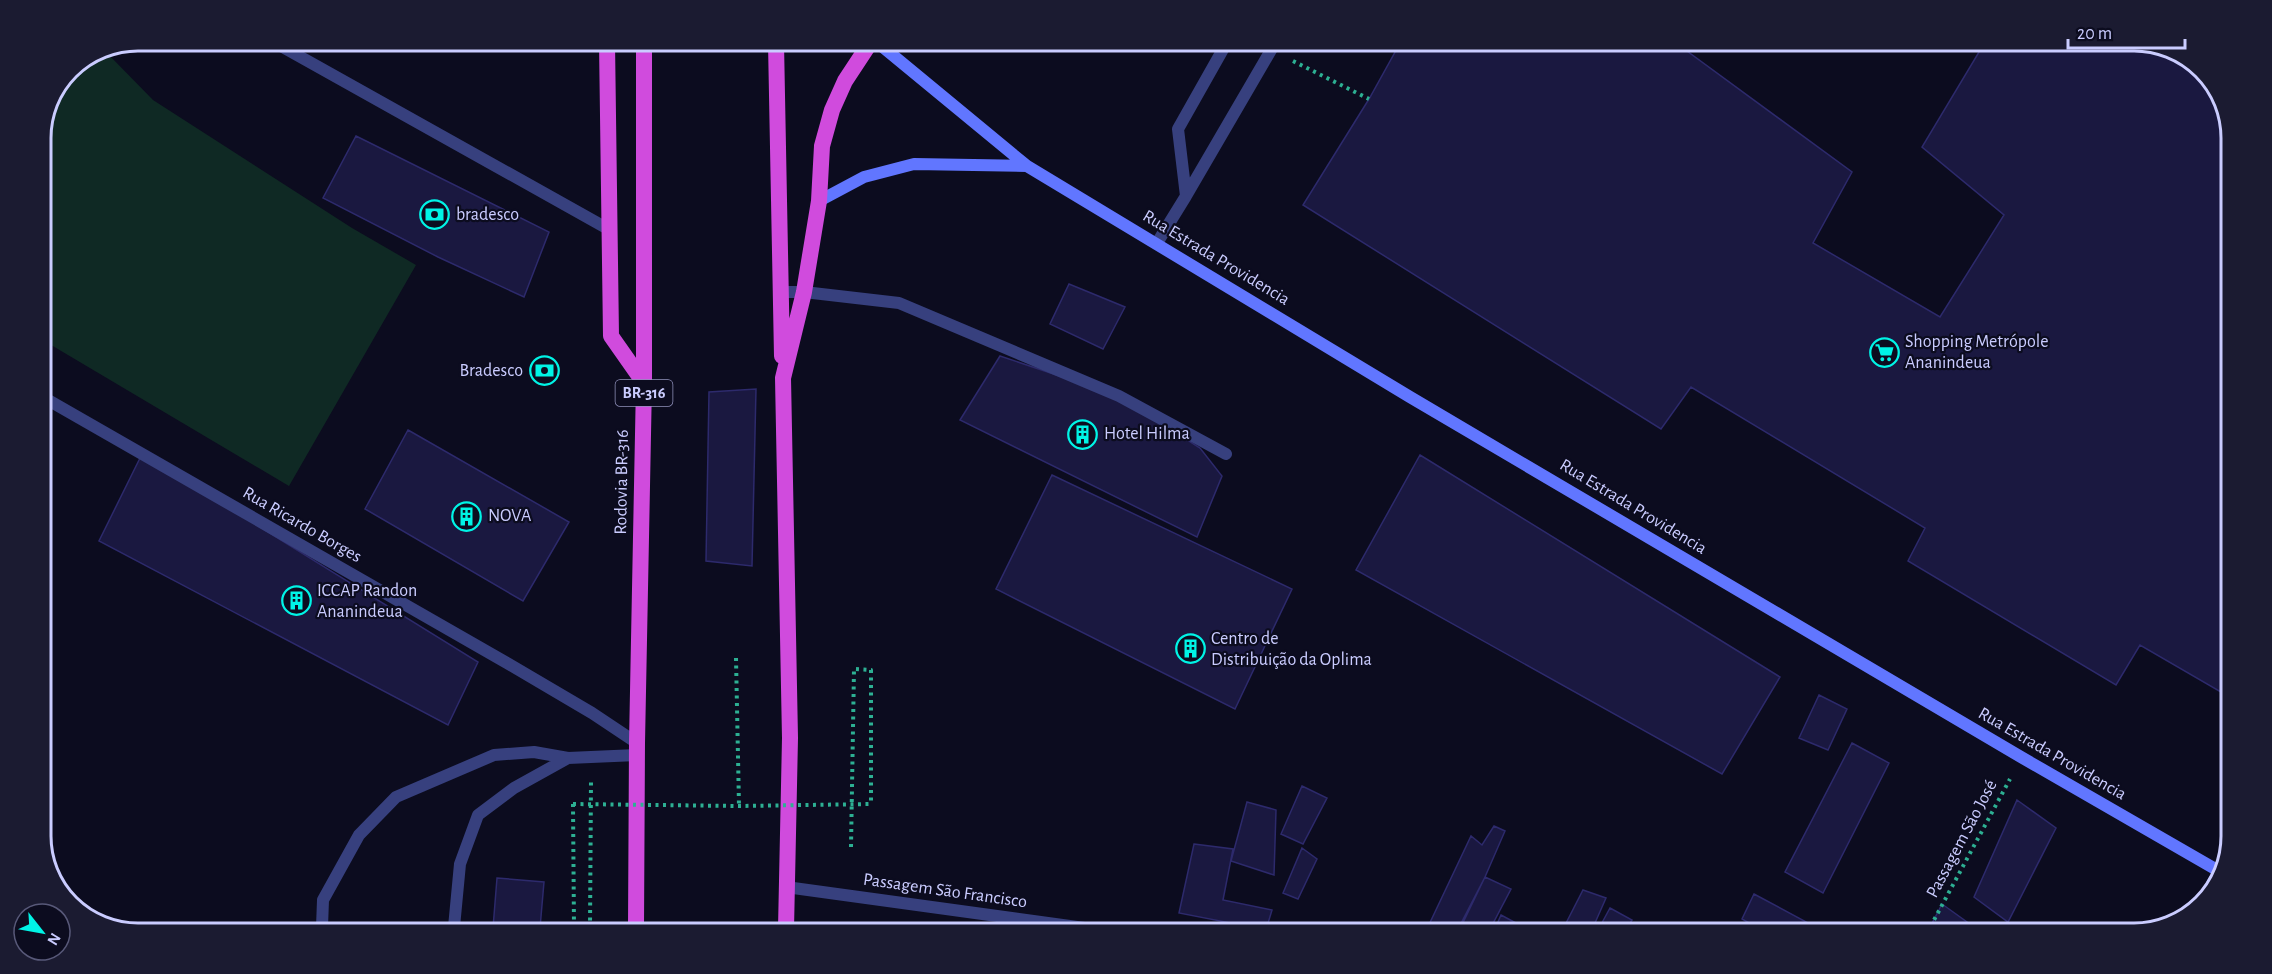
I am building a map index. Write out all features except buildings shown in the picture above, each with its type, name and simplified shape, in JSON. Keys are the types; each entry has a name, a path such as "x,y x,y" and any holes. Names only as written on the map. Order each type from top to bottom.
{"highway":[{"path":"607,51 611,336 644,383"},
{"name":"Rodovia BR-316","path":"637,749 644,383 644,51"},
{"path":"776,51 790,738 786,923"},
{"path":"783,378 804,292 819,201 822,146 832,110 845,81 865,51"},
{"name":"BR-316","path":"636,923 637,749"}],"main road":[{"name":"Rua Estrada Providencia","path":"888,51 1027,166 1410,397 2021,758 2214,868"},
{"name":"Rua Estrada Providencia","path":"819,201 864,177 914,164 1027,166"}],"street":[{"path":"290,51 610,230"},
{"path":"1186,196 1178,129 1222,51"},
{"path":"1157,243 1270,51"},
{"path":"781,292 804,292 899,303 1119,396 1226,454"},
{"name":"Rua Ricardo Borges","path":"51,402 592,712 637,749"},
{"path":"322,923 323,900 359,835 396,797 494,755 534,752 568,758 637,749"},
{"path":"454,923 460,864 478,814 514,788 568,758"},
{"name":"Passagem São Francisco","path":"786,887 1048,923"}],"path":[{"path":"1279,51 1369,99"},
{"path":"736,658 739,806"},
{"path":"574,923 573,804 739,806 871,804 871,670 854,669 851,847"},
{"name":"Passagem São José","path":"1932,923 2021,758"},
{"path":"590,923 591,780"}],"green space":[{"path":"110,56 153,100 352,228 416,265 289,486 51,345 51,132 54,116 69,85 90,66 105,58"}],"place":[{"name":"bradesco","path":"435,215"},
{"name":"Shopping Metrópole Ananindeua","path":"1884,352"},
{"name":"Bradesco","path":"544,371"},
{"name":"Hotel Hilma","path":"1083,434"},
{"name":"NOVA","path":"467,516"},
{"name":"ICCAP Randon Ananindeua","path":"296,601"},
{"name":"Centro de Distribuição da Oplima","path":"1190,649"}]}
